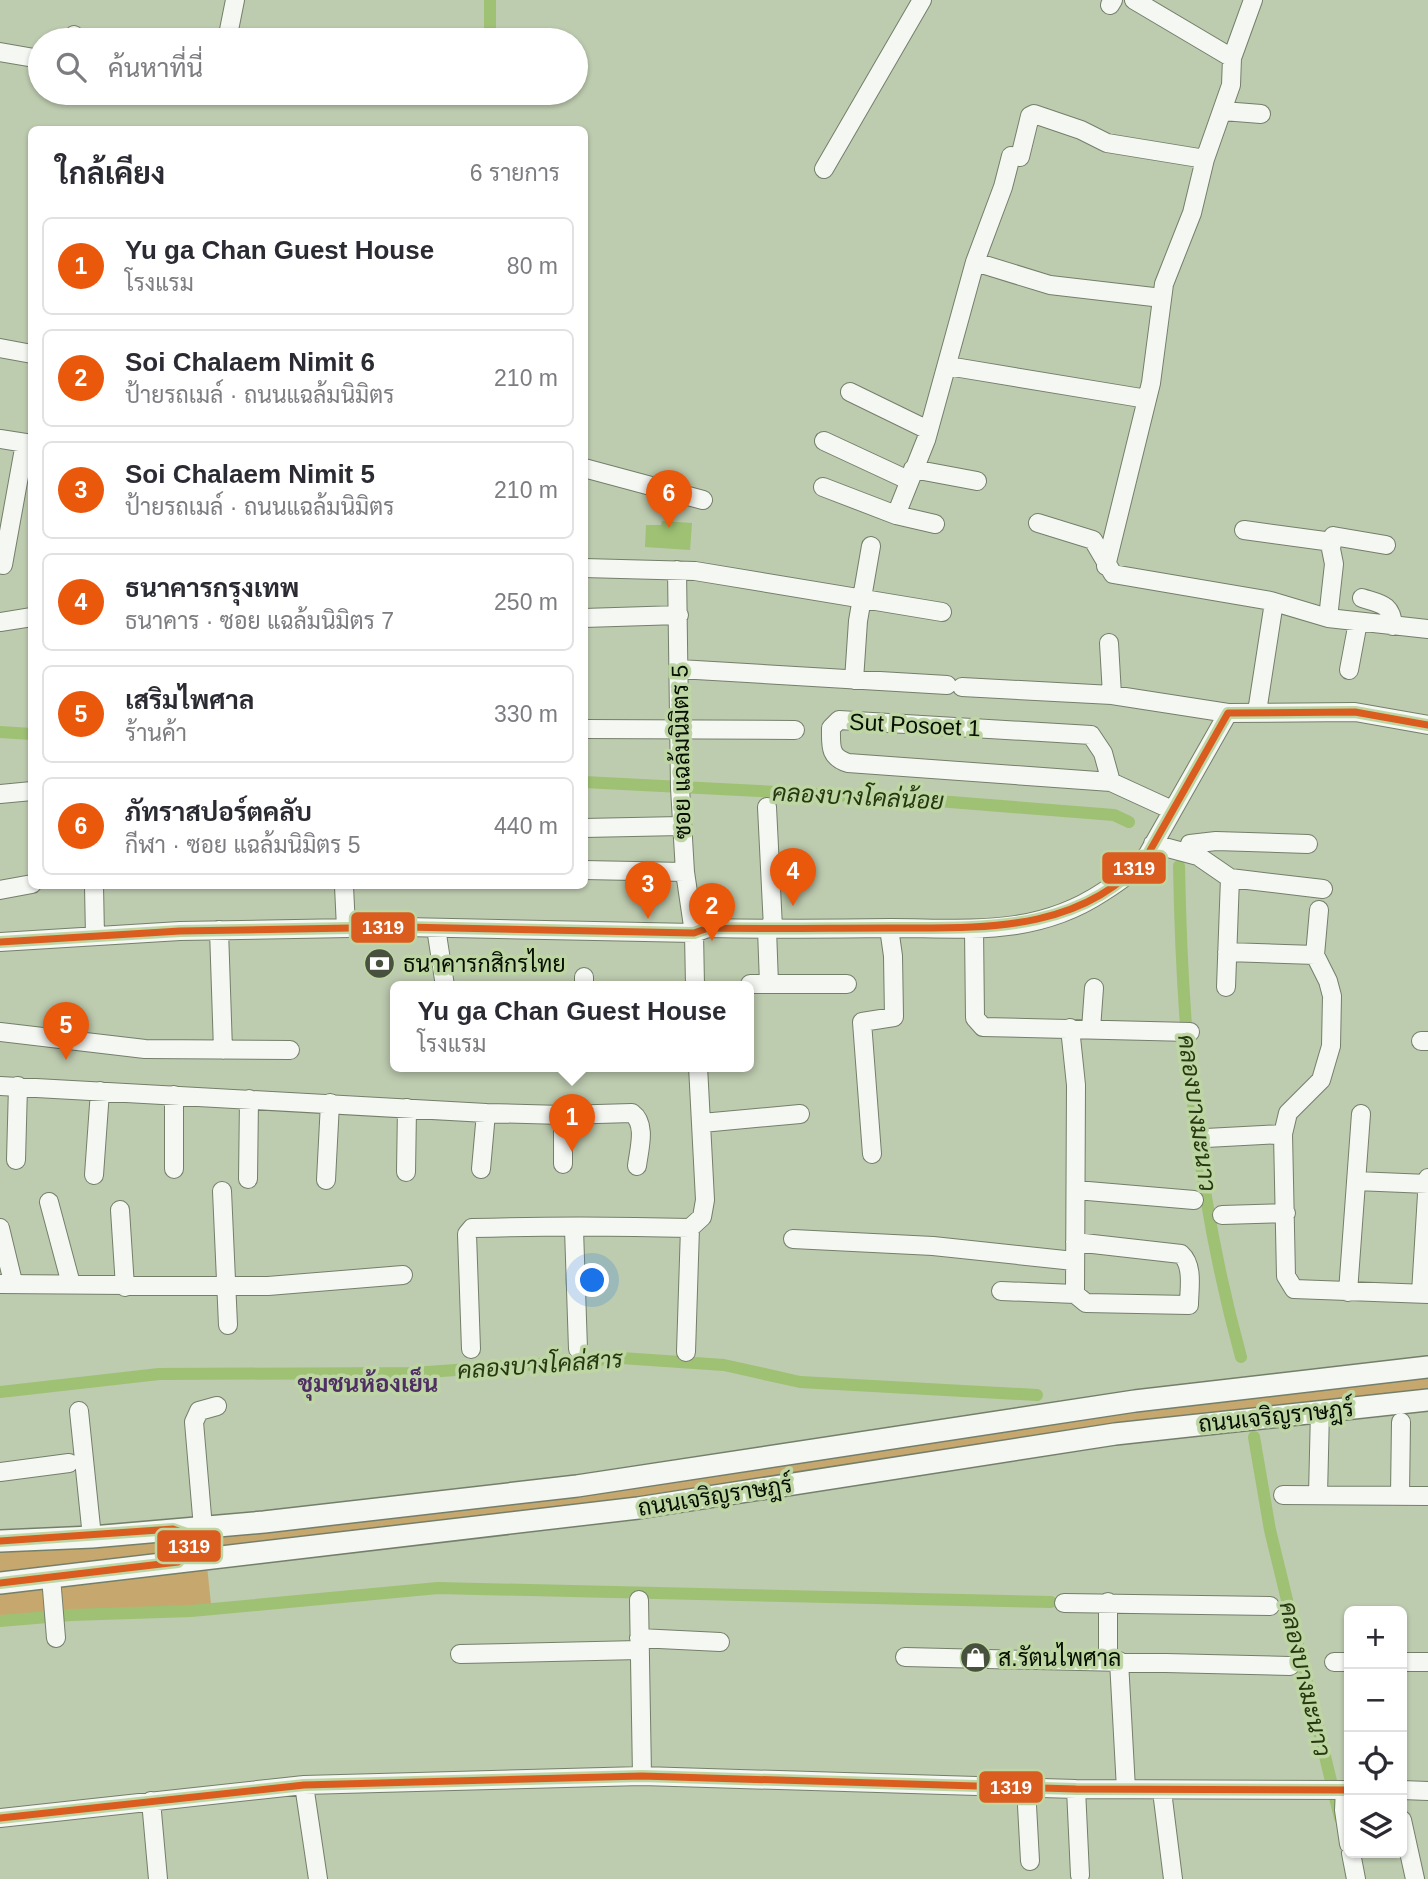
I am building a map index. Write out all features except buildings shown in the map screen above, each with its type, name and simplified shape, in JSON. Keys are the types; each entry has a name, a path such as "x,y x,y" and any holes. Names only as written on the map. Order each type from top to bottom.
{"main road":[{"name":"ถนนเจริญราษฎร์","path":"0,1541 211,1527 577,1486 1135,1401 1428,1367"},
{"name":"ถนนเจริญราษฎร์","path":"0,1583 638,1508 1115,1434 1428,1400"},
{"path":"211,1527 209,1538 226,1557"},
{"path":"173,1529 184,1533 189,1546 178,1562"}],"street":[{"path":"229,28 235,0"},
{"path":"824,169 922,0"},
{"path":"1134,0 1232,58"},
{"path":"1106,566 1147,399 1164,284 1192,214 1205,159 1231,85 1232,58 1251,5 1234,0"},
{"path":"0,52 28,57"},
{"path":"1223,111 1261,114"},
{"path":"897,515 948,366 975,262 1030,116 1034,114 1081,130 1107,143 1205,159"},
{"path":"975,262 1050,285 1162,298"},
{"path":"0,348 28,353"},
{"path":"948,366 1147,399"},
{"path":"850,392 928,430"},
{"path":"0,439 28,443 3,565"},
{"path":"824,441 910,475 977,481"},
{"path":"588,469 704,500"},
{"path":"822,487 897,515 935,524"},
{"path":"1038,523 1091,539 1113,574 1274,602 1328,618 1428,629"},
{"path":"1244,530 1332,542"},
{"path":"1328,618 1334,564 1333,536 1386,545"},
{"path":"854,680 862,598 871,546"},
{"path":"588,568 677,570 942,612"},
{"name":"ซอย แฉล้มนิมิตร 5","path":"677,570 681,826 694,933 695,981"},
{"path":"1362,598 1388,606 1392,611 1393,626"},
{"path":"1258,712 1274,602"},
{"path":"588,618 679,615"},
{"path":"0,622 28,618"},
{"path":"1349,670 1358,622"},
{"path":"1110,643 1112,695"},
{"path":"679,669 1112,695 1228,713 1355,712 1428,725"},
{"path":"0,942 219,930 346,928 694,933 708,928 1014,927 1056,917 1087,902 1135,869 1153,844 1228,713"},
{"name":"Sut Posoet 1","path":"1111,782 1103,753 1091,735 839,720 831,728 831,751 834,757 848,764 1111,782 1172,810"},
{"path":"588,729 680,732 795,730"},
{"path":"0,794 28,792"},
{"path":"767,807 769,984"},
{"path":"588,828 681,826"},
{"path":"1188,852 1190,844 1216,841 1308,844"},
{"path":"1153,844 1198,856 1230,878 1323,889"},
{"path":"588,870 685,872"},
{"path":"1226,987 1230,878"},
{"path":"0,890 28,885"},
{"path":"94,889 95,936"},
{"path":"344,889 346,928"},
{"path":"1319,910 1315,955 1332,996 1328,1060 1321,1080 1288,1113 1283,1133 1286,1276 1289,1285 1294,1289 1425,1293 1428,1178"},
{"path":"436,928 444,981"},
{"path":"872,1154 862,1022 894,1017 893,956 889,929"},
{"path":"974,929 977,1023 984,1027 1183,1032"},
{"path":"219,930 223,1050"},
{"path":"1227,952 1315,955"},
{"path":"754,984 847,984"},
{"path":"1091,1029 1094,988"},
{"path":"1070,1028 1076,1085 1074,1294"},
{"path":"0,1032 145,1049 290,1050"},
{"path":"471,1349 467,1234 472,1228 574,1228 609,1225 690,1228 702,1217 702,1124 698,1072"},
{"path":"16,1160 9,1086 486,1113 632,1113 639,1118 641,1126 637,1166"},
{"path":"94,1175 100,1091"},
{"path":"174,1095 174,1169"},
{"path":"248,1179 249,1099"},
{"path":"326,1180 330,1104"},
{"path":"405,1172 407,1108"},
{"path":"481,1169 486,1113"},
{"path":"702,1124 800,1114"},
{"path":"1348,1292 1361,1114"},
{"path":"563,1115 563,1164"},
{"path":"1206,1138 1283,1133"},
{"path":"1356,1181 1428,1184"},
{"path":"1076,1190 1194,1200"},
{"path":"222,1191 228,1325"},
{"path":"49,1202 71,1284"},
{"path":"120,1210 125,1287"},
{"path":"1222,1215 1286,1213"},
{"path":"0,1228 7,1283 125,1287 268,1286 403,1275"},
{"path":"574,1228 578,1349"},
{"path":"685,1352 690,1228"},
{"path":"793,1239 933,1246 1074,1261"},
{"path":"1002,1291 1074,1294 1086,1303 1189,1305 1189,1271 1187,1259 1181,1254 1075,1241"},
{"path":"211,1527 194,1422 199,1411 217,1406"},
{"path":"79,1411 92,1537"},
{"path":"1318,1495 1320,1411"},
{"path":"1400,1495 1401,1422"},
{"path":"0,1472 69,1463"},
{"path":"1283,1495 1428,1496"},
{"path":"51,1577 55,1623"},
{"path":"639,1600 642,1776"},
{"path":"1108,1602 1126,1789"},
{"path":"1064,1604 1108,1602 1270,1606"},
{"path":"460,1654 720,1642"},
{"path":"905,1657 1290,1665"},
{"path":"1407,1662 1428,1662"},
{"path":"0,1818 304,1785 642,1776 1162,1791 1340,1790 1344,1810"},
{"path":"304,1785 318,1879"},
{"path":"1026,1787 1030,1861"},
{"path":"1076,1789 1080,1875"},
{"path":"1407,1790 1428,1791"},
{"path":"1162,1791 1173,1879"},
{"path":"151,1801 158,1879"},
{"path":"1407,1843 1415,1879"},
{"path":"1352,1858 1356,1879"}],"shaded area":[{"path":"662,521 692,523 690,550 645,547 646,525 661,525"},
{"path":"1428,1374 1428,1389 771,1484 229,1548 214,1542 226,1533 659,1484 1056,1420"},
{"path":"169,1540 184,1546 172,1552 0,1576 0,1546"},
{"path":"207,1566 211,1604 0,1619 0,1594"}],"waterway":[{"path":"490,0 490,28"},
{"name":"คลองบางโคล่น้อย","path":"0,732 28,734"},
{"name":"คลองบางโคล่น้อย","path":"588,782 913,799 1114,815 1129,822"},
{"name":"คลองบางมะนาว","path":"1179,866 1184,991 1194,1114 1213,1235 1241,1357"},
{"name":"คลองบางโคล่สาร","path":"0,1392 159,1374 414,1373 621,1358 724,1365 800,1382 1037,1395"},
{"name":"คลองบางมะนาว","path":"1254,1437 1270,1530 1340,1818"},
{"path":"0,1621 71,1615 191,1611 438,1588 1051,1602"}],"transit line":[{"name":"1319","path":"0,942 180,931 405,927 694,933 708,928 960,928 1030,921 1094,899 1122,880 1148,854 1228,713 1355,712 1428,725"},
{"name":"1319","path":"0,1541 173,1529 184,1533 189,1546 178,1562 0,1583"},
{"name":"1319","path":"0,1818 304,1785 642,1776 1076,1789 1344,1790"}],"place":[{"name":"ภัทราสปอร์ตคลับ","path":"669,528"},
{"name":"ธนาคารกรุงเทพ","path":"793,906"},
{"name":"Soi Chalaem Nimit 5","path":"648,919"},
{"name":"Soi Chalaem Nimit 6","path":"712,941"},
{"name":"ธนาคารกสิกรไทย","path":"380,964"},
{"name":"เสริมไพศาล","path":"66,1060"},
{"name":"Yu ga Chan Guest House","path":"572,1152"},
{"name":"ส.รัตนไพศาล","path":"975,1658"}],"district":[{"name":"ชุมชนห้องเย็น","path":"368,1384"}]}
